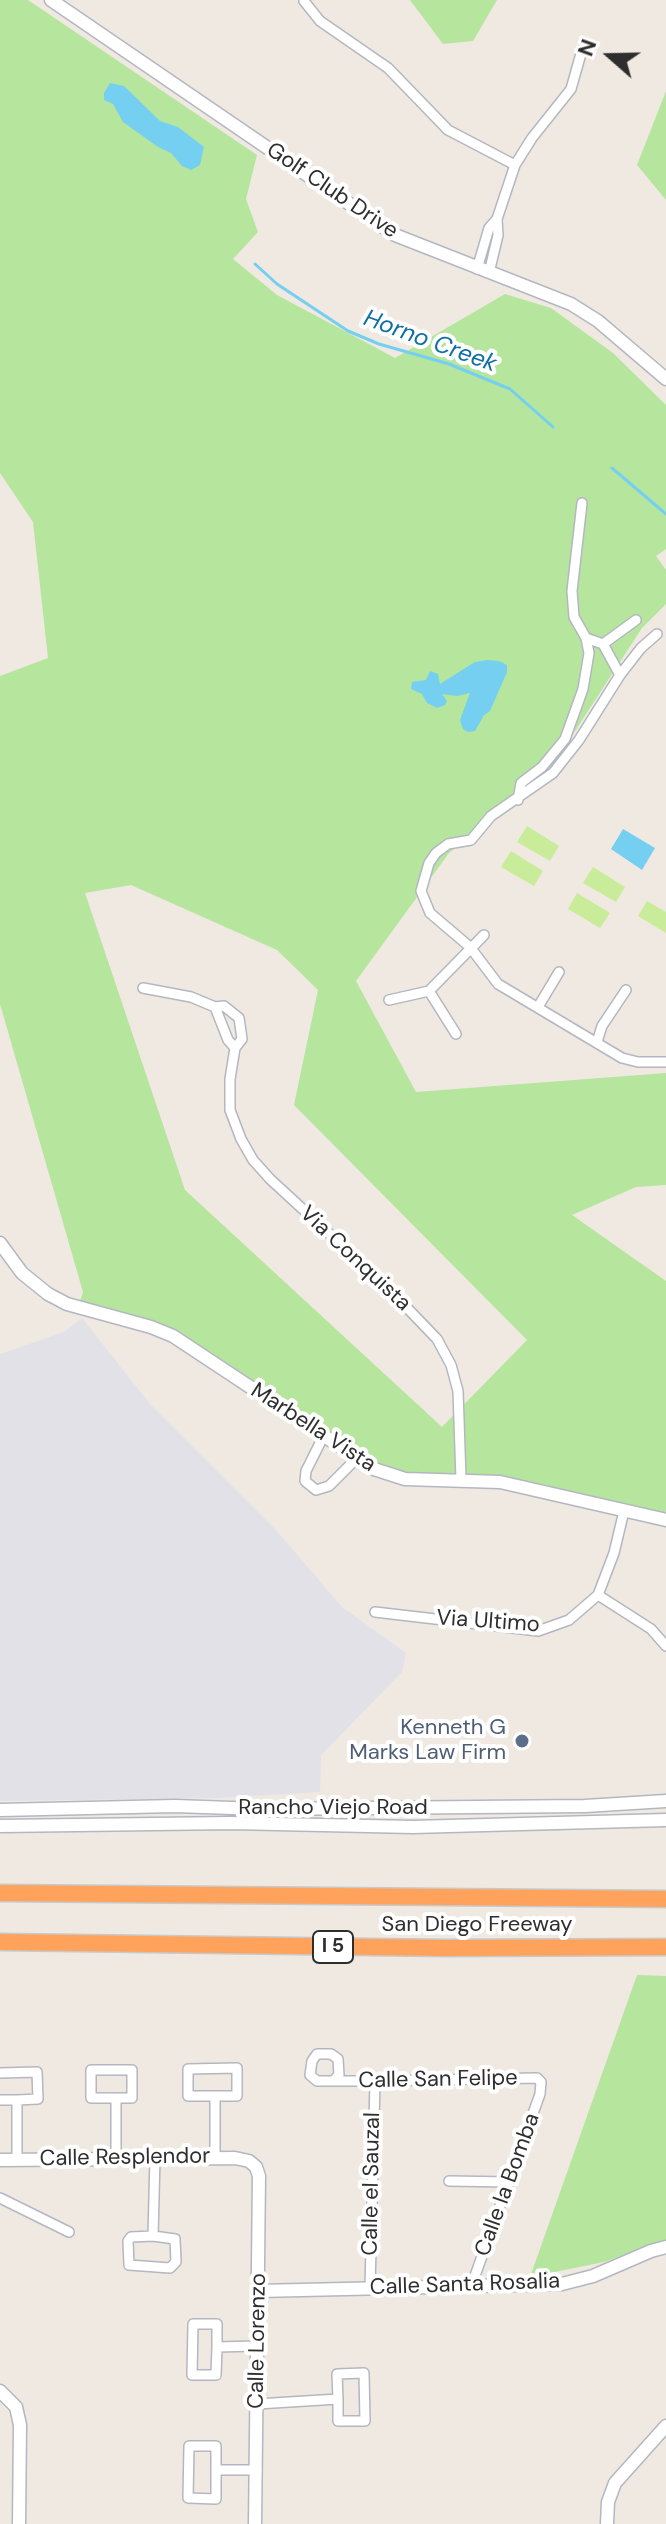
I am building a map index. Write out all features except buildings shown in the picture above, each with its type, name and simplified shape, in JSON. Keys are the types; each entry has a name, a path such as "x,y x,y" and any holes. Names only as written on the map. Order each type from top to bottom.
{"highway":[{"name":"San Diego Freeway","path":"0,1893 666,1899"},
{"name":"San Diego Freeway","path":"0,1942 446,1948 666,1947"}],"street":[{"name":"Golf Club Drive","path":"51,0 395,235 571,304 598,321 666,379"},
{"path":"304,1 320,21 388,68 448,130 515,165"},
{"path":"483,271 489,228 497,219 515,165 571,89 582,50"},
{"path":"518,800 521,783 542,767 565,739 583,689 589,653 586,638 574,617 572,591 582,503"},
{"path":"603,644 636,620"},
{"path":"657,634 641,648 620,675 553,773 491,816 471,840 448,844 436,853 429,863 421,891 430,913 470,947 498,984 629,1060 666,1062"},
{"path":"586,638 603,644 620,675"},
{"path":"389,1000 429,991 484,935"},
{"path":"538,1007 559,972"},
{"name":"Via Conquista","path":"143,988 191,997 215,1007 224,1006 239,1018 242,1039 235,1048 230,1079 230,1110 241,1139 253,1160 428,1327 445,1350 458,1391 461,1479"},
{"path":"597,1042 602,1026 626,990"},
{"path":"429,991 456,1034"},
{"path":"215,1007 228,1040 235,1048"},
{"name":"Marbella Vista","path":"0,1243 22,1273 48,1294 67,1304 173,1336 356,1459 384,1473 405,1479 500,1482 666,1520"},
{"path":"323,1437 306,1471 305,1481 316,1490 329,1486 356,1459"},
{"name":"Via Ultimo","path":"375,1612 538,1631 569,1620 598,1595 614,1553 624,1511"},
{"path":"598,1595 651,1629 666,1646"},
{"name":"Rancho Viejo Road","path":"0,1810 175,1806 232,1809 572,1806 666,1801"},
{"name":"Rancho Viejo Road","path":"0,1826 231,1823 413,1827 666,1820"},
{"path":"237,2068 237,2096 215,2096 188,2096 188,2069 237,2068"},
{"path":"91,2070 132,2070 132,2098 116,2098 91,2098 91,2070"},
{"path":"0,2073 37,2072 38,2099 0,2100"},
{"name":"Calle San Felipe","path":"333,2081 537,2078 541,2082"},
{"name":"Calle el Sauzal","path":"370,2288 375,2081"},
{"name":"Calle la Bomba","path":"471,2287 510,2182 540,2094 541,2082"},
{"path":"215,2096 215,2157"},
{"path":"116,2098 116,2158"},
{"path":"17,2100 17,2160"},
{"path":"153,2236 155,2157"},
{"name":"Calle Resplendor","path":"0,2160 215,2157 249,2161"},
{"name":"Calle Lorenzo","path":"249,2161 259,2176 255,2524"},
{"path":"449,2181 510,2182"},
{"path":"0,2198 69,2232"},
{"path":"135,2236 153,2236 175,2239 176,2262 170,2268 133,2267 127,2262 128,2241 135,2236"},
{"name":"Calle Santa Rosalia","path":"258,2291 562,2284 593,2276 666,2247"},
{"path":"193,2324 217,2324 217,2347 216,2375 192,2375 193,2324"},
{"path":"217,2347 257,2346"},
{"path":"364,2373 365,2421 338,2421 338,2399 337,2374 364,2373"},
{"path":"0,2391 16,2407 20,2425 19,2524"},
{"path":"257,2404 338,2399"},
{"path":"607,2524 608,2502 615,2483 666,2427"},
{"path":"189,2446 216,2446 216,2470 216,2499 188,2498 189,2446"},
{"path":"216,2470 257,2470"}],"shaded area":[{"path":"82,1318 150,1404 277,1531 342,1607 406,1653 402,1672 321,1755 320,1792 217,1798 0,1801 0,1354 64,1332"}],"green space":[{"path":"0,0 28,0 257,155 246,199 258,232 233,259 277,295 395,358 505,294 551,308 613,353 666,405 666,549 656,556 666,570 666,604 642,628 553,765 449,853 356,981 416,1092 666,1073 666,1185 636,1187 572,1215 666,1281 666,1520 500,1482 384,1473 173,1336 78,1307 83,1292 0,1004 0,676 48,658 33,522 0,473","holes":["131,885 277,950 318,990 294,1105 527,1340 442,1427 185,1190 85,893"]},
{"path":"410,0 497,0 473,41 443,44"},
{"path":"666,91 666,200 637,165"},
{"path":"527,826 559,846 550,861 517,842"},
{"path":"511,851 543,871 534,886 501,867"},
{"path":"593,867 625,887 616,902 583,883"},
{"path":"577,893 610,913 600,928 568,909"},
{"path":"647,901 666,912 666,933 638,916"},
{"path":"637,1975 666,1976 666,2240 604,2262 530,2277"}],"water":[{"path":"110,83 124,86 160,121 178,127 204,147 200,165 191,170 182,166 171,153 123,122 113,104 104,100"},
{"path":"487,660 507,665 507,672 490,711 475,731 463,729 460,720 470,693 457,696 442,694 447,701 437,708 427,703 422,694 411,689 412,682 426,680 430,671 438,674 440,684 475,662"},
{"path":"623,829 655,848 642,870 611,849"}],"waterway":[{"name":"Horno Creek","path":"255,264 277,284 348,331 379,344 449,364 510,389 553,427"},
{"name":"Horno Creek","path":"612,468 666,514"}],"place":[{"name":"Kenneth G Marks Law Firm","path":"522,1741"}]}
